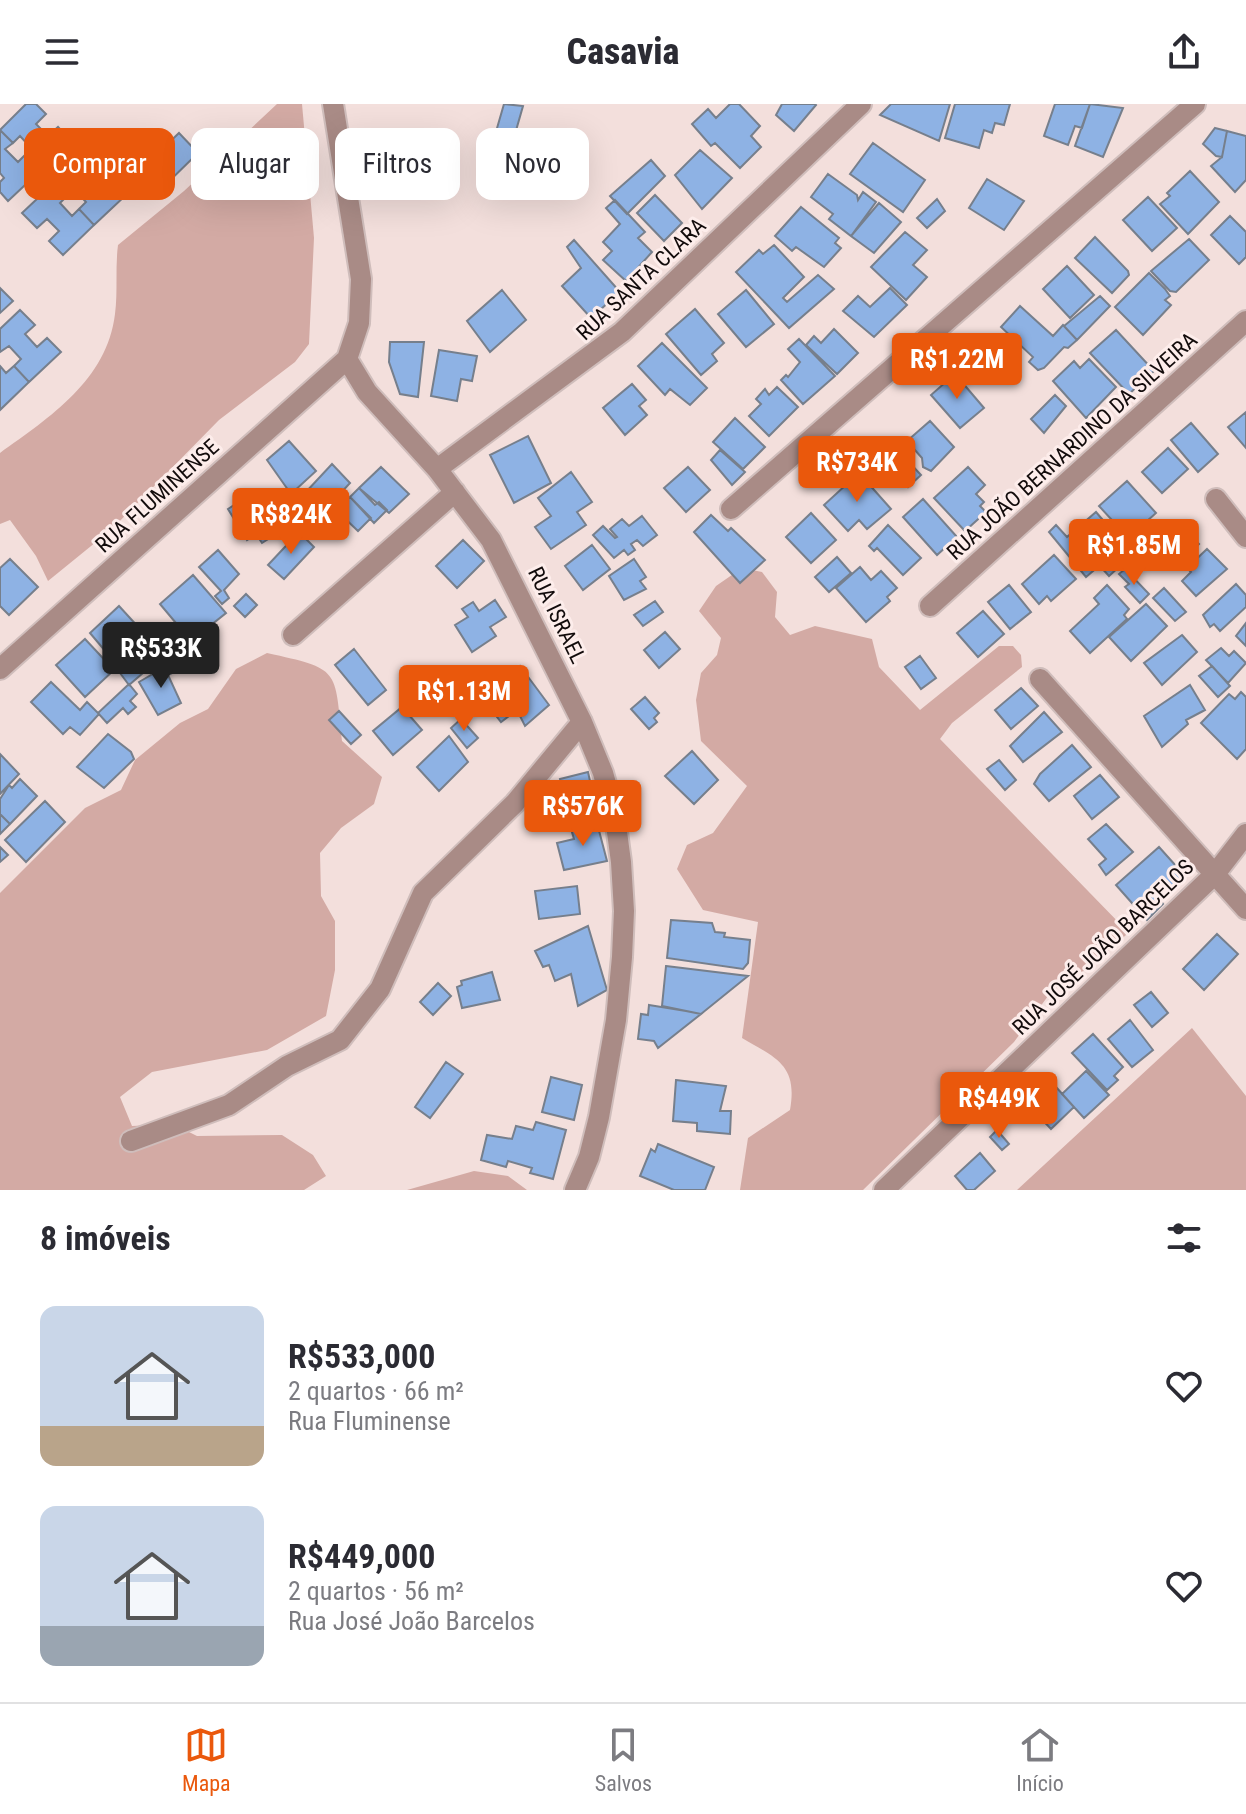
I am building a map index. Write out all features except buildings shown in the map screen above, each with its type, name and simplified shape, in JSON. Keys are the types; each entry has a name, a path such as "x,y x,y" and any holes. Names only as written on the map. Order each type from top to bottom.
{"street":[{"path":"333,104 361,279 359,323 347,359"},
{"name":"RUA SANTA CLARA","path":"437,469 622,332 861,104"},
{"path":"731,509 1195,104"},
{"name":"RUA JOÃO BERNARDINO DA SILVEIRA","path":"930,606 1246,321"},
{"name":"RUA ISRAEL","path":"347,359 367,392 455,492 505,564 582,722 603,773 615,817 624,911 616,1020 596,1131 575,1190"},
{"name":"RUA FLUMINENSE","path":"0,669 347,359"},
{"path":"293,635 455,492"},
{"path":"1216,499 1246,537"},
{"path":"1040,679 1246,909"},
{"path":"131,1141 229,1105 287,1066 340,1040 380,989 423,893 515,803 582,722"},
{"name":"RUA JOSÉ JOÃO BARCELOS","path":"884,1190 1215,874 1246,834"}],"shaded area":[{"path":"277,104 302,104 304,128 251,128"},
{"path":"191,184 191,200 311,200 314,238 309,344 295,362 219,420 112,529 48,581 36,556 10,520 0,524 0,453 56,411 88,377 110,337 115,314 118,245"},
{"path":"742,568 762,572 777,592 775,617 790,635 815,626 872,639 879,667 920,710 999,646 1013,646 1021,655 1022,667 952,723 940,739 1125,929 1126,935 1090,967 1051,992 1014,1042 863,1190 740,1190 748,1138 790,1110 791,1083 782,1065 742,1038 758,922 703,910 677,869 687,845 713,833 747,786 701,741 696,700 701,673 717,655 721,638 699,611 716,586"},
{"path":"267,653 309,663 329,676 338,699 342,741 382,777 374,804 341,828 320,853 321,896 335,921 335,970 326,1016 267,1050 152,1072 120,1097 132,1126 173,1124 197,1136 282,1135 313,1155 326,1176 304,1190 0,1190 0,893 85,808 121,790 135,760 180,723 208,709 236,669"},
{"path":"1192,1028 1246,1096 1246,1190 1017,1190"},
{"path":"474,1171 508,1176 527,1190 407,1190"}]}
